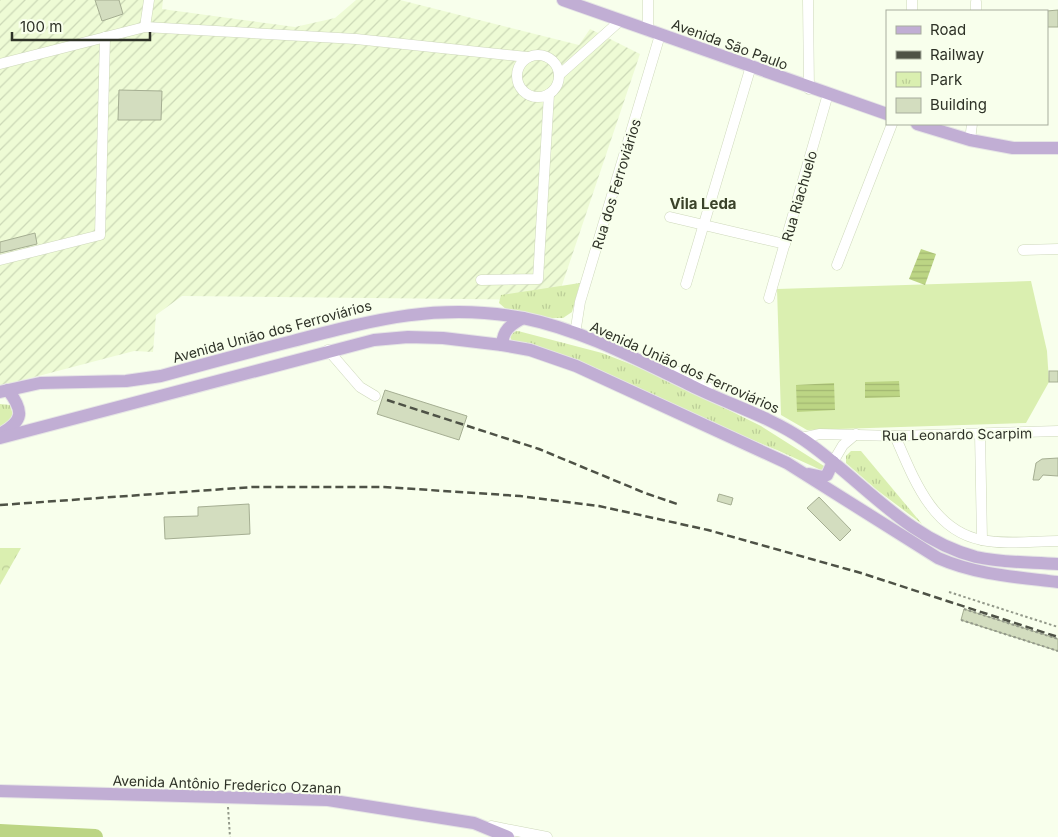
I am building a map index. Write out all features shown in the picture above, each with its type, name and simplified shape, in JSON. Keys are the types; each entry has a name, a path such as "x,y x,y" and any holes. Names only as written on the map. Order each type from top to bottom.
{"main road":[{"name":"Avenida São Paulo","path":"563,0 751,66 809,89 886,114"},
{"path":"920,125 970,140 1013,148 1058,148"},
{"name":"Avenida União dos Ferroviários","path":"4,391 54,382 126,381 161,376 368,321 403,314 440,311 522,318 607,345 716,398 769,420 801,438 833,462 888,509 930,537 950,547 991,560 1058,564"},
{"path":"502,345 507,328 522,318"},
{"path":"0,436 328,350 374,340 408,337 443,338 502,345 530,350 576,366 804,472 938,558 959,567 979,572 1058,582"},
{"path":"0,436 17,422 20,414 19,406 4,391"},
{"path":"804,472 823,477 830,472 833,462"},
{"path":"1039,579 1040,563"},
{"name":"Avenida Antônio Frederico Ozanan","path":"0,791 328,800 474,823 508,837"}],"street":[{"path":"145,27 149,0"},
{"name":"Rua dos Ferroviários","path":"575,334 580,302 654,33 648,0"},
{"path":"808,0 809,89"},
{"path":"559,75 621,20"},
{"path":"0,64 145,27 356,38 526,57 537,54 548,57 556,64 559,75 556,86 549,94 538,97 527,95 519,87 516,76 519,65 526,57"},
{"path":"0,260 100,235 104,37"},
{"path":"686,284 751,66"},
{"path":"481,280 538,279 549,94"},
{"name":"Rua Riachuelo","path":"769,298 828,94"},
{"path":"837,264 892,125"},
{"path":"970,140 972,125"},
{"path":"670,217 785,244"},
{"path":"1023,250 1058,249"},
{"path":"328,350 360,387 376,396"},
{"name":"Rua Leonardo Scarpim","path":"801,438 820,434 895,436 1058,431"},
{"path":"980,433 982,540"},
{"path":"833,462 843,445 856,434"},
{"path":"895,436 915,483 929,503 959,533 982,540 999,542 1058,541"},
{"path":"474,823 547,837"}],"path":[{"path":"950,592 1058,627"},
{"path":"964,609 1058,639"},
{"path":"961,620 1058,651"},
{"path":"227,798 230,837"}],"shaded area":[{"path":"0,0 163,0 162,9 295,27 335,18 356,0 400,0 579,45 590,29 640,54 557,300 182,296 156,315 153,352 134,351 0,386"},
{"path":"921,249 936,254 925,285 909,279"},
{"path":"899,381 900,397 865,398 865,382"},
{"path":"834,383 835,410 797,412 796,385"}],"green space":[{"path":"1031,281 1047,351 1049,382 1026,423 807,430 781,415 777,289"},
{"path":"580,283 572,312 563,318 552,318 507,310 499,303 501,295"},
{"path":"518,331 602,353 656,374 761,426 824,466 824,469 821,470 777,450 512,342 510,336 512,332"},
{"path":"0,404 10,405 13,415 8,425 0,429"},
{"path":"851,451 861,451 922,524 877,490 846,463 846,456"},
{"path":"0,548 21,548 0,585"}],"building":[{"path":"95,0 119,0 123,14 102,21"},
{"path":"1058,10 1058,27 1048,27 1048,11"},
{"path":"119,90 162,91 161,120 118,120"},
{"path":"35,233 37,244 0,253 0,242"},
{"path":"1049,371 1058,371 1058,382 1049,382"},
{"path":"385,390 467,416 459,440 377,414"},
{"path":"1058,458 1058,476 1043,475 1039,480 1033,480 1036,463 1042,459"},
{"path":"719,494 733,498 731,505 717,501"},
{"path":"819,497 851,530 840,541 807,508"},
{"path":"249,504 250,534 165,539 164,517 198,516 198,507"},
{"path":"964,609 1058,639 1058,651 961,620"}],"waterway":[{"path":"0,832 95,837"}],"railway":[{"path":"387,400 539,449 645,493 677,504"},
{"path":"0,505 253,487 384,487 520,496 599,506 708,530 861,573 1058,637"}],"district":[{"name":"Vila Leda","path":"703,203"}]}
